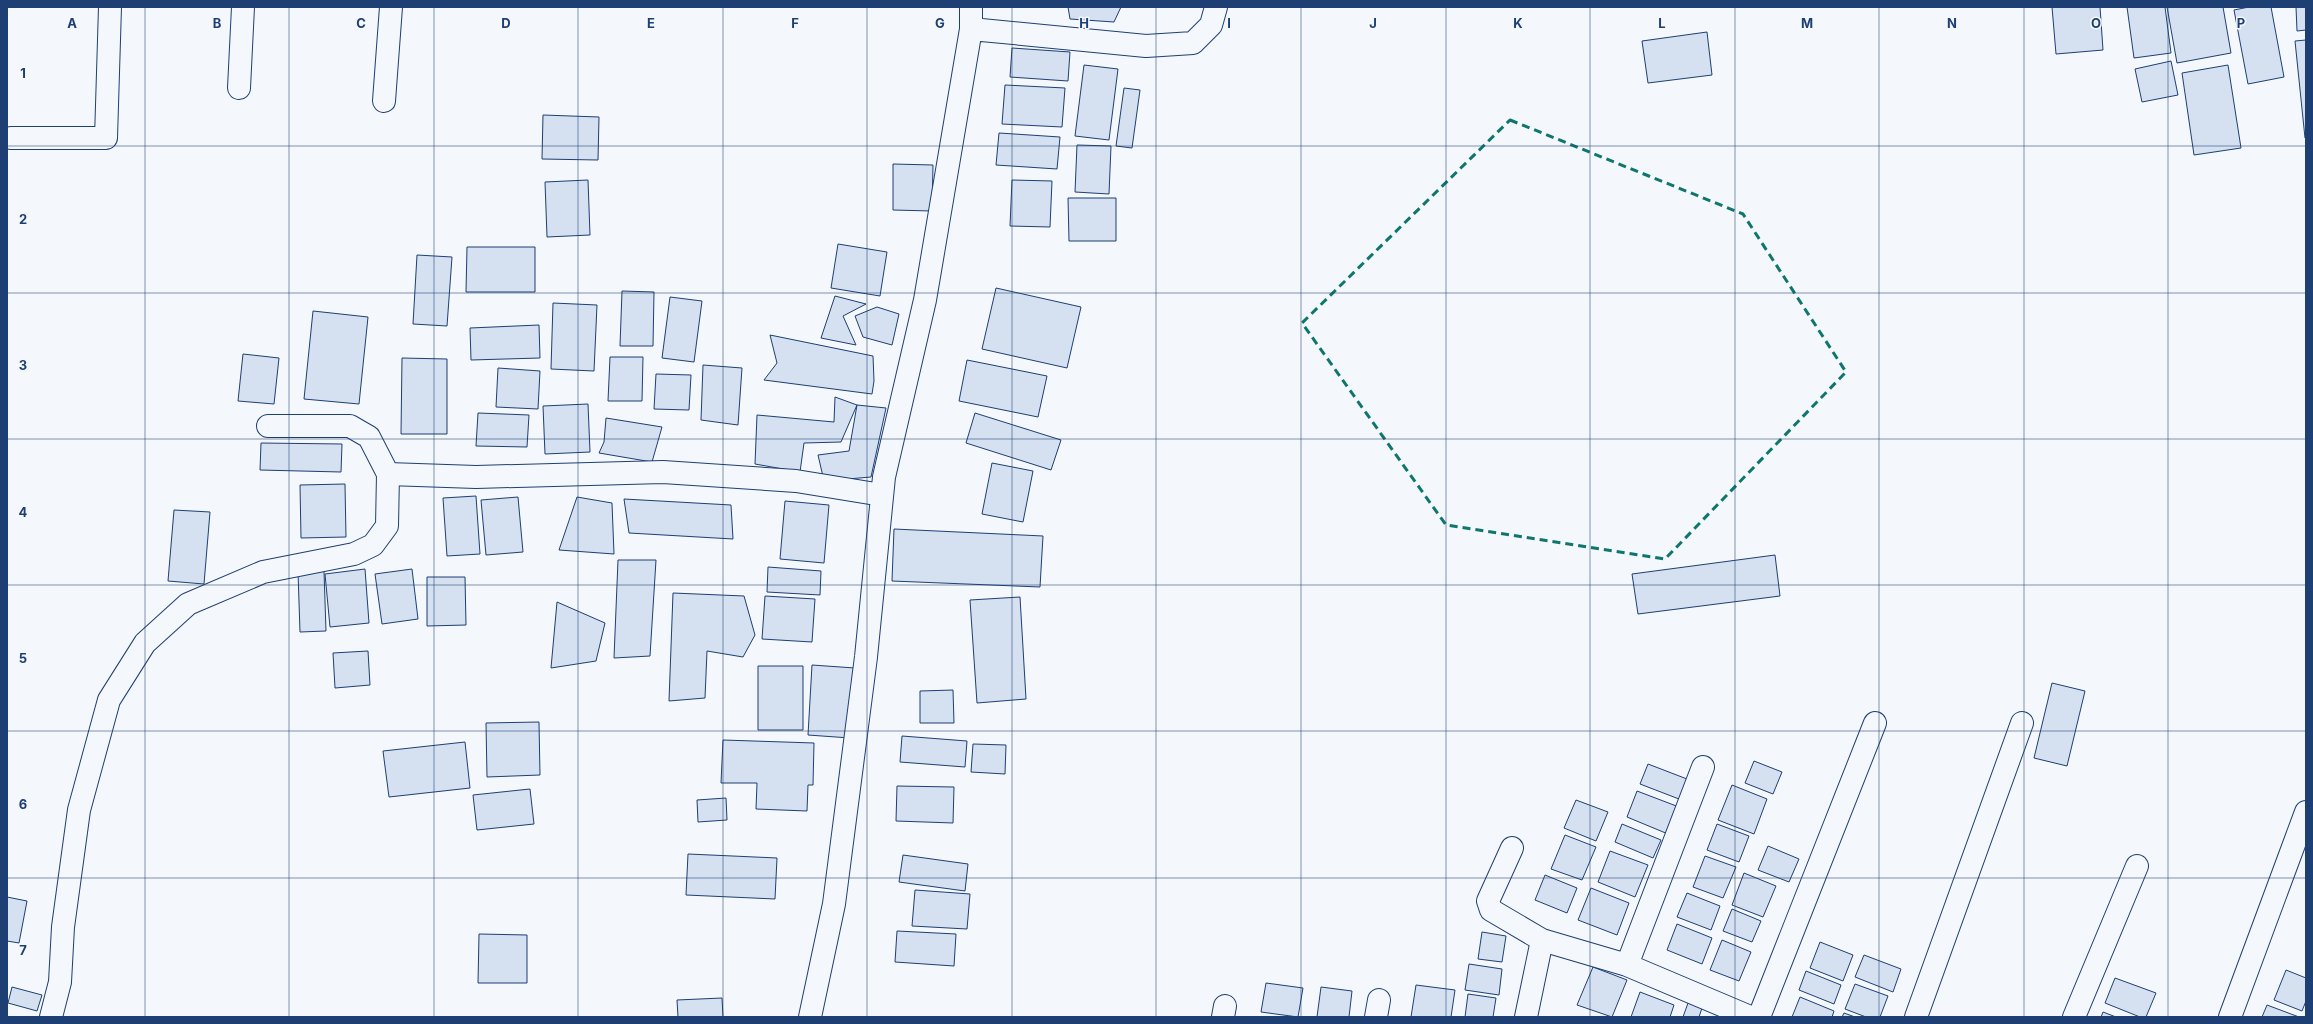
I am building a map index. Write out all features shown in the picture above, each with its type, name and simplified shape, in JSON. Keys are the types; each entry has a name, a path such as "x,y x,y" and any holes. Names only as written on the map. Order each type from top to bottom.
{"street":[{"path":"11,138 106,138 110,7"},
{"path":"239,88 243,7"},
{"path":"384,101 391,7"},
{"path":"810,1017 834,904 866,657 884,477 925,300 971,29 971,7"},
{"path":"971,29 1146,46 1193,43 1211,25 1216,7"},
{"path":"51,1017 60,982 63,927 79,810 109,700 145,644 188,604 263,572 354,554 373,545 387,526 388,474 368,436 350,426 268,426"},
{"path":"388,474 476,477 663,472 796,481 882,495"},
{"path":"1760,1017 1875,723"},
{"path":"1916,1017 2022,724"},
{"path":"1627,965 1702,767"},
{"path":"2230,1017 2306,812"},
{"path":"1512,848 1488,901 1491,910 1542,940 1627,965 1750,1017"},
{"path":"2074,1017 2137,866"},
{"path":"1526,1017 1542,940"}],"highlighted area":[{"path":"1510,120 1743,214 1846,372 1665,559 1446,525 1302,323"}],"building":[{"path":"1068,7 1121,7 1114,22 1070,19"},
{"path":"2052,7 2100,7 2103,50 2056,54"},
{"path":"2127,7 2165,7 2171,53 2134,58"},
{"path":"2167,7 2223,7 2231,53 2177,63"},
{"path":"2249,7 2271,7 2284,77 2248,84 2234,10"},
{"path":"2296,7 2306,7 2306,30 2297,31"},
{"path":"1707,32 1712,75 1648,83 1642,41"},
{"path":"2306,40 2306,138 2305,138 2295,41"},
{"path":"1012,48 1070,52 1068,81 1010,77"},
{"path":"2171,61 2178,95 2142,102 2135,69"},
{"path":"1084,65 1118,69 1109,140 1075,136"},
{"path":"2228,65 2241,148 2194,155 2182,73"},
{"path":"1005,85 1065,88 1062,127 1002,124"},
{"path":"1124,88 1140,90 1132,148 1116,146"},
{"path":"543,115 599,117 598,160 542,159"},
{"path":"999,133 1060,137 1057,169 996,165"},
{"path":"1077,145 1111,146 1109,194 1075,192"},
{"path":"893,164 933,165 932,211 893,210"},
{"path":"588,180 590,235 547,237 545,182"},
{"path":"1012,180 1052,181 1050,227 1010,226"},
{"path":"1068,198 1116,198 1116,241 1069,241"},
{"path":"838,244 887,252 880,296 831,288"},
{"path":"467,247 535,247 535,292 466,292"},
{"path":"417,255 452,257 447,326 413,324"},
{"path":"996,288 1081,307 1067,368 982,349"},
{"path":"622,291 654,292 653,346 620,346"},
{"path":"835,296 866,304 843,316 856,345 821,338"},
{"path":"670,297 702,301 694,362 662,358"},
{"path":"553,303 597,305 594,371 551,369"},
{"path":"877,307 899,314 892,345 863,337 855,316"},
{"path":"313,311 368,317 359,404 304,399"},
{"path":"539,325 540,358 471,360 470,328"},
{"path":"770,335 873,356 874,381 872,394 764,380 777,363"},
{"path":"243,354 279,358 274,404 238,401"},
{"path":"610,357 643,357 642,401 608,401"},
{"path":"402,358 447,359 447,434 401,434"},
{"path":"967,360 1047,376 1038,417 959,401"},
{"path":"703,365 742,368 738,425 701,420"},
{"path":"498,368 540,371 538,409 496,407"},
{"path":"656,374 691,375 689,410 654,409"},
{"path":"835,397 857,405 841,442 804,443 800,472 755,464 757,415 834,422"},
{"path":"588,404 590,452 545,454 543,406"},
{"path":"857,405 886,408 871,477 824,481 818,455 849,451"},
{"path":"478,413 529,415 527,447 476,446"},
{"path":"975,413 1061,440 1051,470 966,443"},
{"path":"606,418 662,427 652,462 599,453 604,442"},
{"path":"261,443 342,444 341,472 260,470"},
{"path":"992,463 1033,471 1023,522 982,514"},
{"path":"345,484 346,537 301,538 300,485"},
{"path":"476,496 480,554 447,556 443,498"},
{"path":"518,497 523,552 486,555 481,500"},
{"path":"577,497 612,503 614,554 559,550"},
{"path":"624,499 731,505 733,539 629,533"},
{"path":"785,501 829,505 824,563 780,559"},
{"path":"174,510 210,512 204,584 168,581"},
{"path":"894,529 1043,536 1040,587 892,581"},
{"path":"1775,555 1780,596 1638,614 1632,574"},
{"path":"618,560 656,560 650,656 614,658"},
{"path":"768,567 821,571 820,595 767,592"},
{"path":"365,569 369,623 330,627 325,574"},
{"path":"412,569 418,619 382,624 375,574"},
{"path":"324,571 326,631 300,632 298,572"},
{"path":"427,577 465,577 466,625 427,626"},
{"path":"673,593 744,596 755,635 743,657 707,651 705,698 669,701"},
{"path":"765,596 815,599 812,642 762,639"},
{"path":"1020,597 1026,699 977,703 970,600"},
{"path":"557,602 605,623 596,661 551,668"},
{"path":"368,651 370,685 335,688 333,653"},
{"path":"812,665 855,668 850,738 808,735"},
{"path":"758,666 803,666 803,730 758,730"},
{"path":"2052,683 2085,691 2067,766 2034,758"},
{"path":"953,690 954,723 920,723 920,691"},
{"path":"539,722 540,775 487,777 486,723"},
{"path":"902,736 967,741 965,767 900,762"},
{"path":"723,740 814,743 813,785 808,785 807,811 756,809 757,783 721,783"},
{"path":"465,742 470,788 389,797 383,751"},
{"path":"973,744 1006,745 1005,774 971,772"},
{"path":"1754,761 1782,772 1773,794 1745,783"},
{"path":"1648,764 1687,779 1679,799 1640,784"},
{"path":"1732,785 1767,799 1754,834 1718,820"},
{"path":"897,786 954,787 953,823 896,821"},
{"path":"530,789 534,824 477,830 473,795"},
{"path":"1637,791 1679,807 1668,834 1627,817"},
{"path":"726,798 727,820 698,822 697,800"},
{"path":"1576,800 1608,812 1596,841 1564,828"},
{"path":"1622,824 1661,840 1653,858 1615,842"},
{"path":"1717,824 1749,836 1739,862 1707,850"},
{"path":"1565,835 1596,847 1582,880 1551,869"},
{"path":"1768,846 1799,859 1789,882 1758,870"},
{"path":"1610,851 1648,865 1635,897 1598,882"},
{"path":"688,854 777,858 775,899 686,895"},
{"path":"903,855 968,864 965,891 899,882"},
{"path":"1705,856 1736,867 1723,898 1693,887"},
{"path":"1744,873 1776,886 1763,917 1732,905"},
{"path":"1545,875 1577,888 1567,913 1535,900"},
{"path":"1591,888 1629,903 1617,935 1578,920"},
{"path":"915,890 970,894 967,929 912,926"},
{"path":"1687,893 1720,906 1711,930 1677,917"},
{"path":"7,897 27,901 19,943 7,941"},
{"path":"1732,909 1761,921 1752,942 1723,931"},
{"path":"1677,924 1712,938 1702,964 1667,950"},
{"path":"897,931 956,934 954,966 895,962"},
{"path":"1482,932 1506,936 1502,962 1478,959"},
{"path":"479,934 527,935 527,983 478,983"},
{"path":"1722,940 1751,952 1739,981 1710,970"},
{"path":"1820,942 1853,955 1843,981 1810,968"},
{"path":"1864,955 1901,969 1893,992 1855,977"},
{"path":"1469,964 1502,969 1499,995 1465,990"},
{"path":"1593,967 1627,980 1612,1017 1577,1005"},
{"path":"2286,970 2306,978 2306,1001 2302,1011 2274,1000"},
{"path":"1806,971 1841,985 1834,1004 1799,990"},
{"path":"2115,978 2156,993 2146,1017 2140,1017 2105,1003"},
{"path":"1266,983 1303,988 1298,1017 1261,1012"},
{"path":"1855,984 1888,996 1880,1017 1866,1017 1845,1009"},
{"path":"1416,985 1455,990 1451,1017 1411,1017"},
{"path":"12,987 42,995 37,1011 8,1003"},
{"path":"1321,987 1352,991 1349,1017 1317,1017"},
{"path":"1640,992 1674,1005 1670,1017 1631,1017"},
{"path":"1468,994 1496,998 1493,1017 1465,1017"},
{"path":"1800,997 1834,1011 1832,1017 1792,1017"},
{"path":"722,998 723,1017 678,1017 677,1000"},
{"path":"1688,1003 1702,1008 1699,1017 1683,1017"},
{"path":"2267,1005 2299,1017 2262,1017"},
{"path":"2103,1012 2116,1017 2101,1017"},
{"path":"1844,1013 1855,1017 1842,1017"}]}
